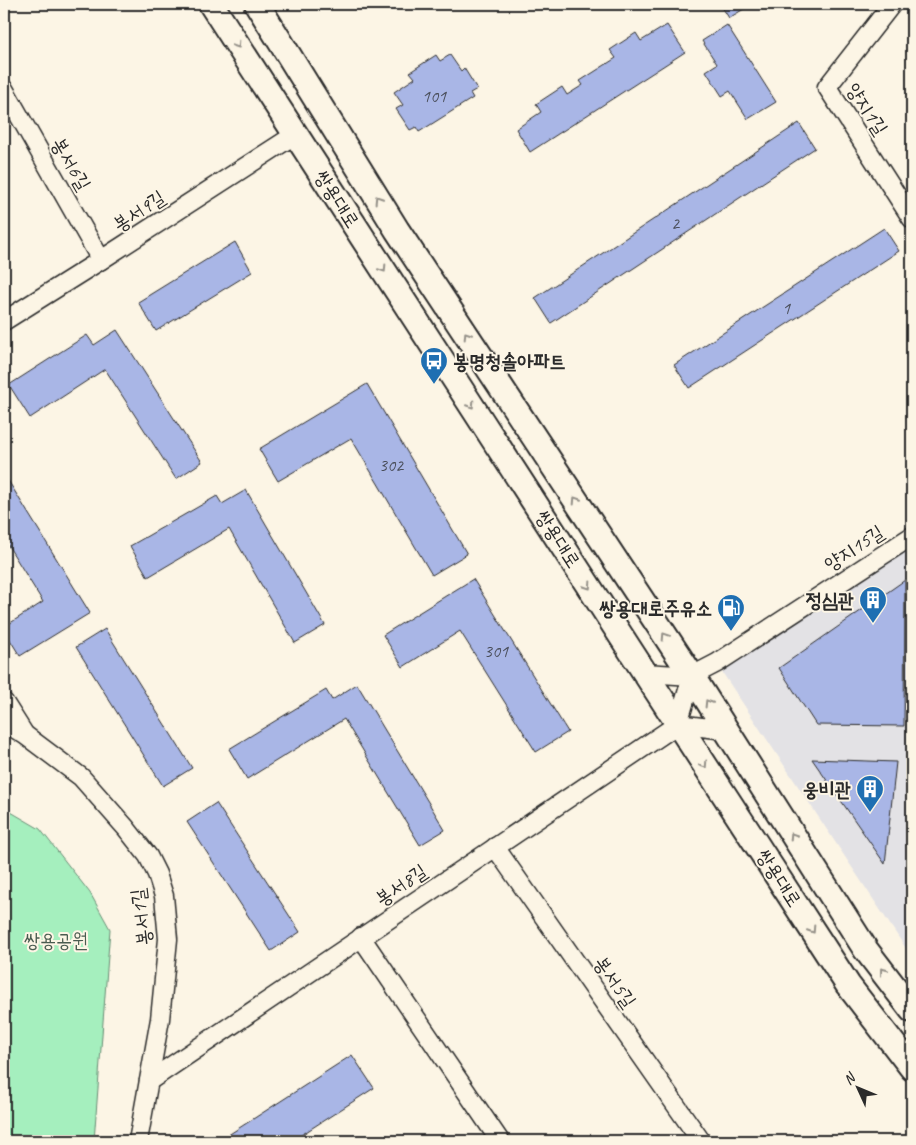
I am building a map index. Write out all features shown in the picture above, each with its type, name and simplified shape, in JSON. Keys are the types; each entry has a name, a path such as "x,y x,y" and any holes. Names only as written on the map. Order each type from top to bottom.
{"main road":[{"name":"쌍용대로","path":"211,4 848,985 912,1068"},
{"name":"쌍용대로","path":"257,4 397,230 692,676 866,950 912,1010"}],"street":[{"name":"양지1길","path":"892,4 827,87 912,219"},
{"name":"봉서6길","path":"4,89 101,260"},
{"name":"봉서9길","path":"4,321 296,134"},
{"name":"양지15길","path":"692,676 717,663 912,536"},
{"path":"645,673 692,676 678,724 725,730"},
{"path":"4,702 25,734"},
{"name":"봉서1길","path":"4,722 25,734 82,777 148,856 157,874 164,896 168,940 160,1019 138,1141"},
{"name":"봉서8길","path":"149,1082 678,724"},
{"name":"봉서5길","path":"495,847 701,1141"},
{"path":"361,937 500,1141"}],"shaded area":[{"path":"912,545 912,957 722,672"}],"green space":[{"name":"쌍용공원","path":"4,808 40,829 90,893 110,929 94,1141 4,1141"}],"building":[{"path":"720,4 752,4 729,18"},
{"path":"667,25 685,52 530,152 516,129 541,112 536,104 562,87 567,95 583,85 580,81 616,58 610,50 636,33 641,41"},
{"path":"727,25 776,102 748,119 730,91 722,96 706,71 717,64 702,41"},
{"path":"436,55 440,61 450,55 461,71 464,68 477,89 470,93 473,98 419,132 416,127 410,130 396,109 403,105 394,92 415,78 410,72"},
{"path":"799,123 815,148 551,323 535,298"},
{"path":"884,228 899,251 689,388 674,365"},
{"path":"235,242 252,272 156,331 138,302"},
{"path":"117,330 202,462 176,479 105,369 30,418 9,385 87,335 94,345"},
{"path":"367,384 467,554 432,575 351,438 278,481 259,449"},
{"path":"4,474 90,613 20,656 4,627 43,602 4,539"},
{"path":"246,490 325,625 295,643 229,529 148,577 130,546 217,496 222,504"},
{"path":"473,579 568,732 536,752 460,631 403,667 383,635"},
{"name":"정심관","path":"905,580 904,726 816,725 779,668"},
{"path":"105,629 192,768 163,786 76,647"},
{"path":"357,684 445,830 420,845 344,719 247,779 229,749 326,690 332,700"},
{"name":"웅비관","path":"812,759 896,762 885,864"},
{"path":"216,803 300,932 271,951 187,822"},
{"path":"352,1055 374,1088 292,1141 219,1141"}],"place":[{"name":"봉명청솔아파트","path":"434,385"},
{"name":"정심관","path":"873,624"},
{"name":"쌍용대로주유소","path":"731,632"},
{"name":"웅비관","path":"870,813"}]}
